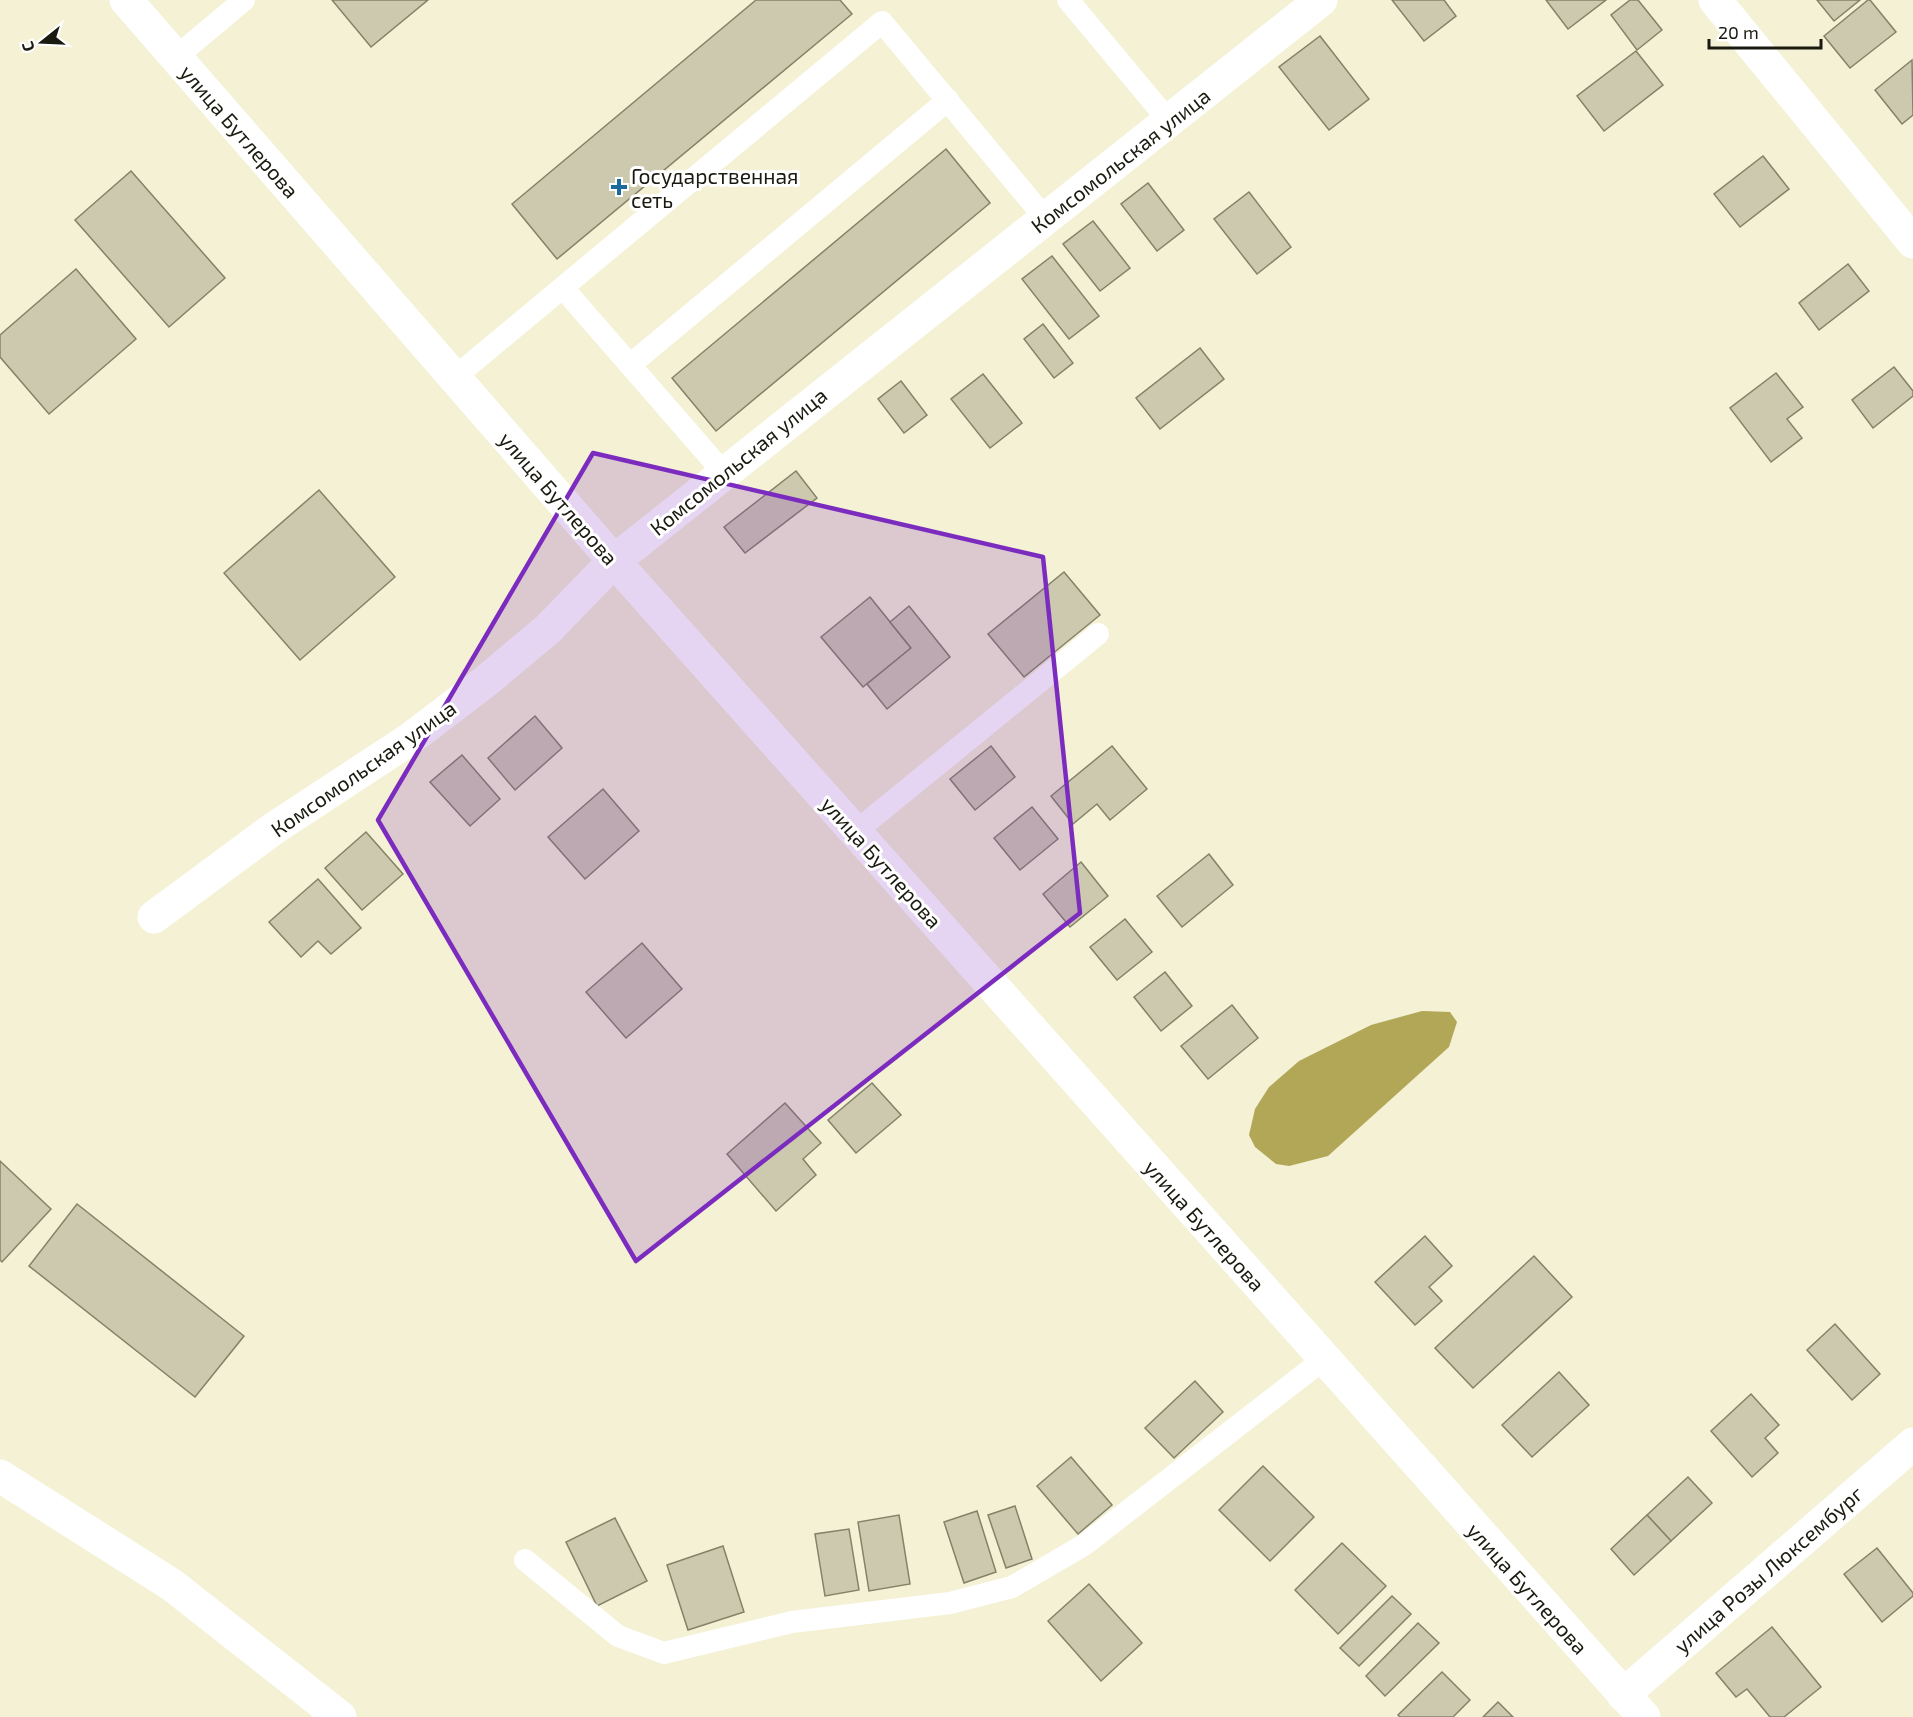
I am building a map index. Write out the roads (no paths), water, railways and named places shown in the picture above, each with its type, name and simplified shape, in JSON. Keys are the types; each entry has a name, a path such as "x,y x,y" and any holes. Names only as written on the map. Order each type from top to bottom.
{"street":[{"name":"улица Бутлерова","path":"126,0 614,561 1633,1706"},
{"name":"Комсомольская улица","path":"154,918 273,829 410,739 476,688 548,629 614,561 723,472 1321,0"},
{"path":"1715,0 1913,243"},
{"name":"улица Розы Люксембург","path":"1633,1706 1913,1444"},
{"path":"0,1476 171,1585 340,1717"}],"lane":[{"path":"176,57 244,0"},
{"path":"1068,0 1169,121"},
{"path":"454,377 882,22 1045,218"},
{"path":"630,365 948,100"},
{"path":"563,288 723,472"},
{"path":"855,832 1098,634"},
{"path":"525,1560 618,1636 664,1653 792,1622 950,1603 1012,1587 1084,1545 1324,1359"}],"place":[{"name":"Государственная сеть","path":"619,187"}]}
